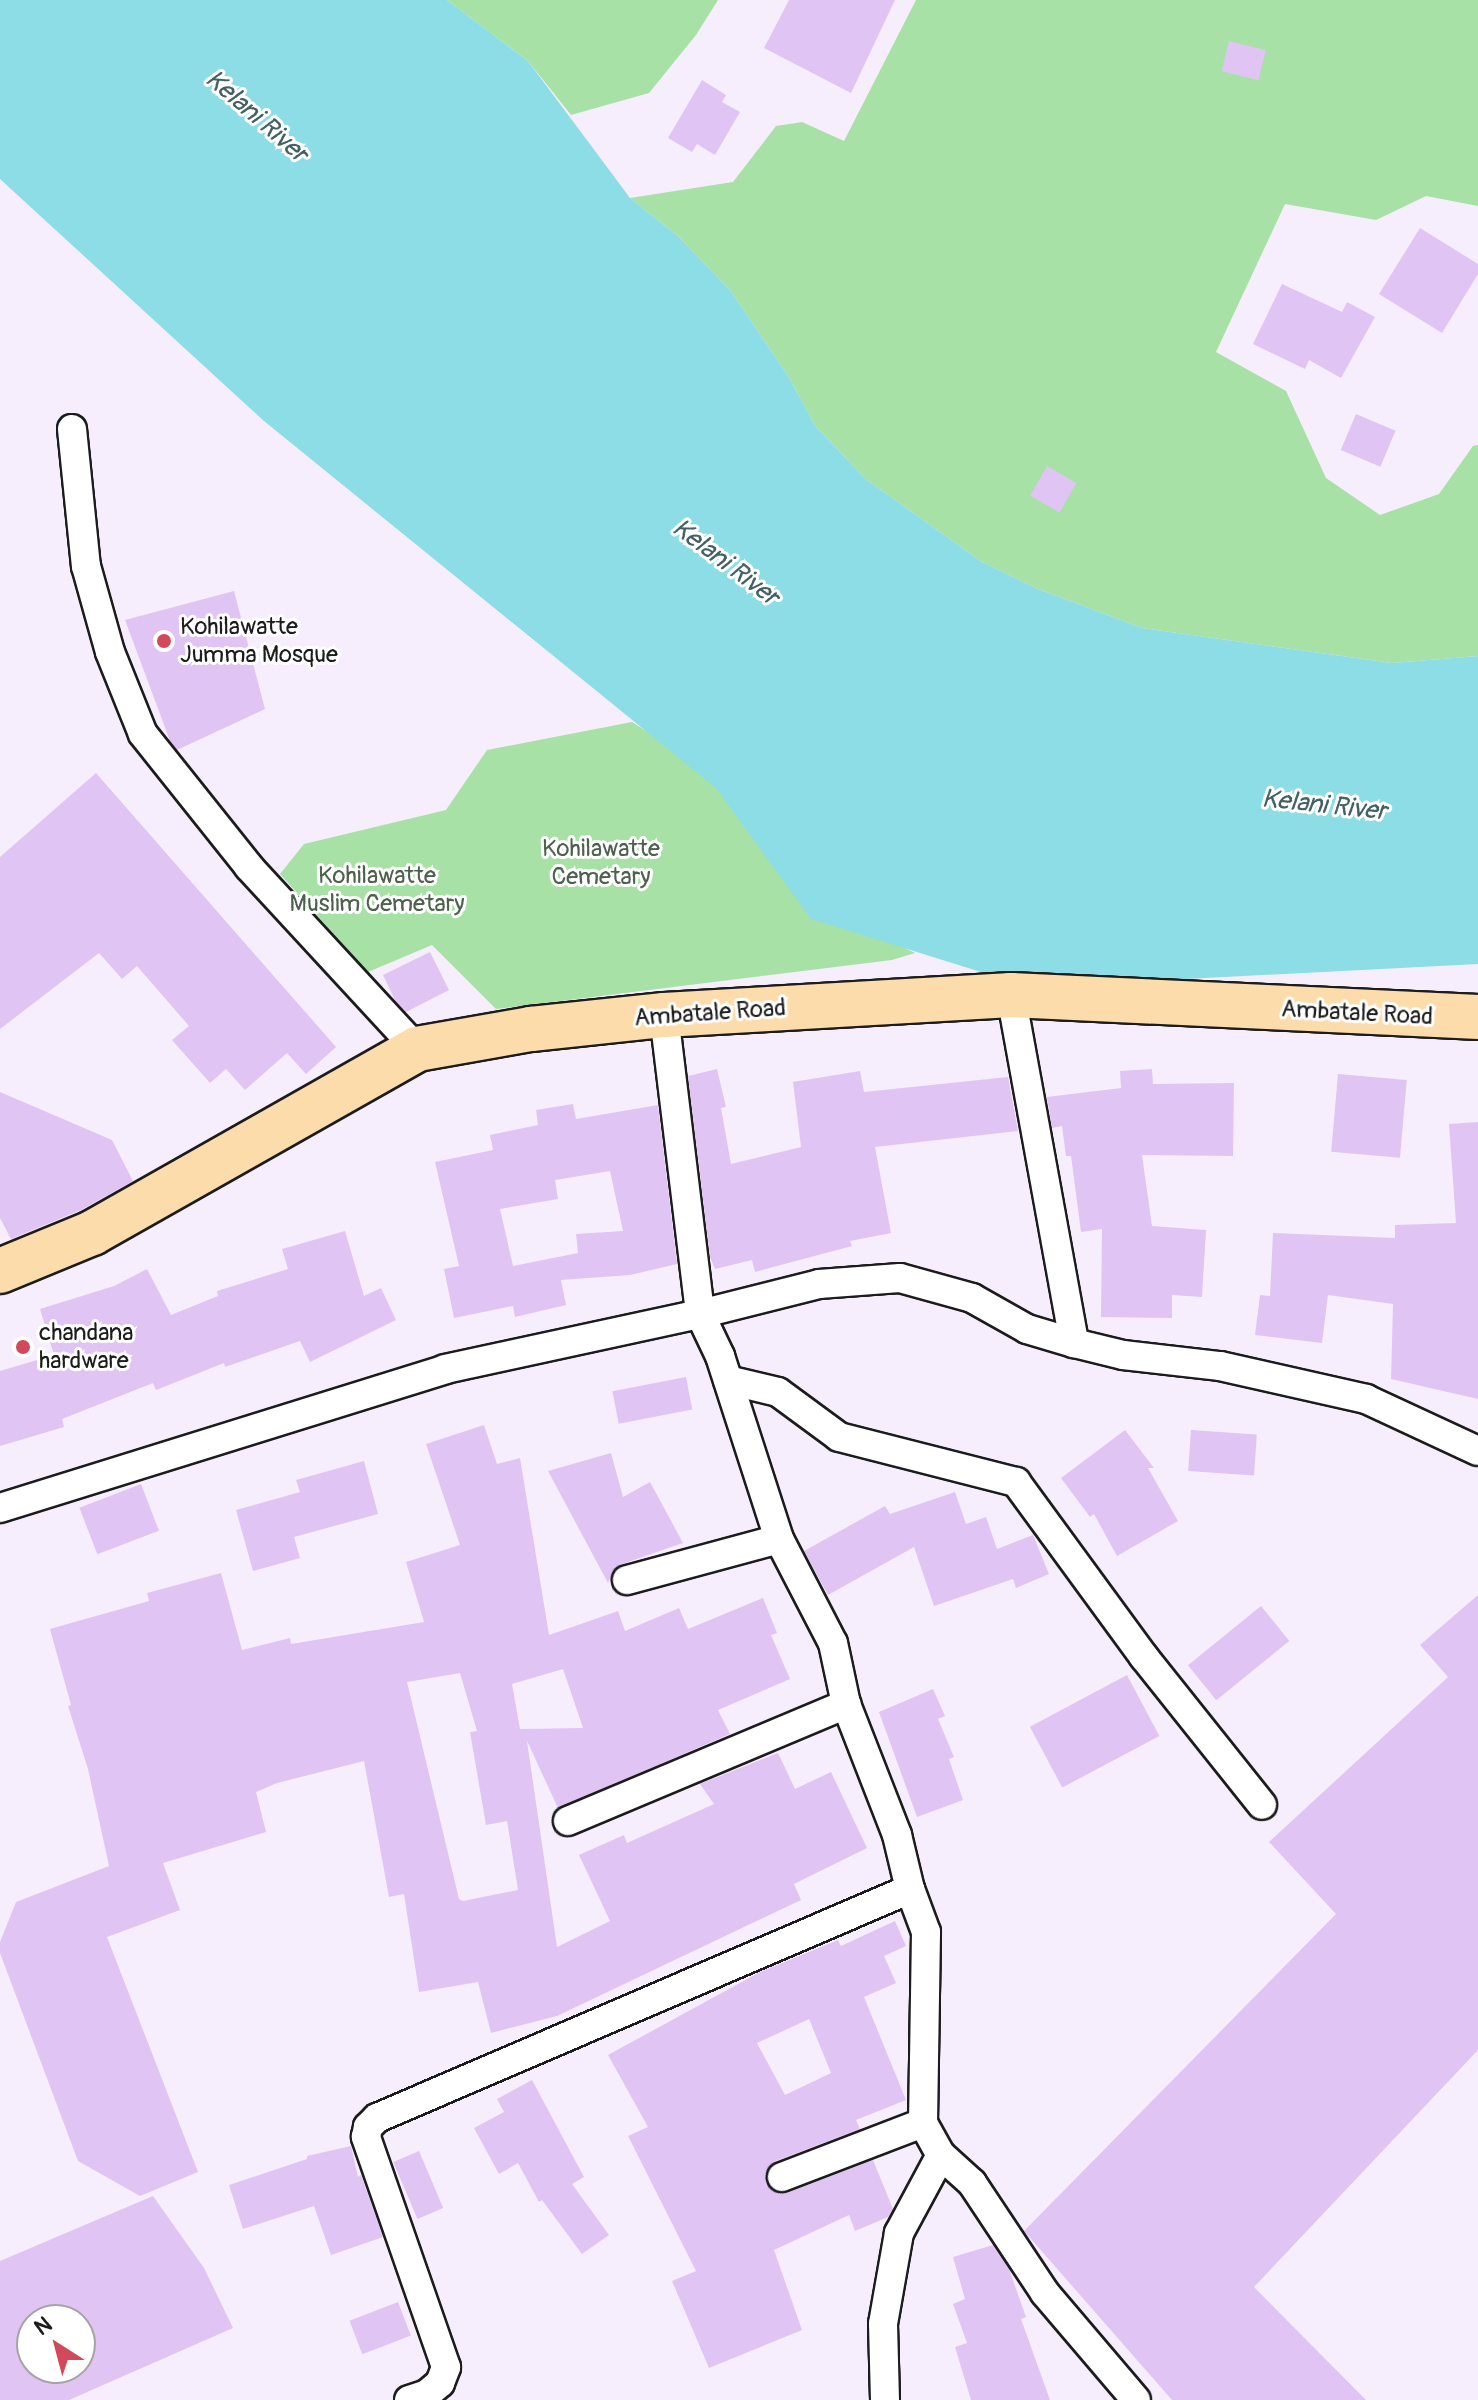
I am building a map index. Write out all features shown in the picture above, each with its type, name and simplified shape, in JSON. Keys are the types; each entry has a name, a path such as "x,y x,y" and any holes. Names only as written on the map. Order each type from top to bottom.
{"main road":[{"name":"Ambatale Road","path":"0,1271 92,1233 417,1049 531,1029 664,1015 1011,995 1478,1017"}],"street":[{"path":"72,429 86,566 110,652 143,734 249,867 417,1049"},
{"path":"1011,995 1074,1343"},
{"path":"664,1015 700,1314 728,1380 779,1539 833,1643 846,1704 897,1835 910,1889 926,1932 923,2123 941,2155 972,2183 1045,2293 1136,2400"},
{"path":"0,1508 445,1369 700,1314 819,1284 900,1278 972,1298 1027,1329 1074,1343 1123,1355 1220,1366 1366,1399 1478,1451"},
{"path":"728,1380 778,1392 839,1437 1016,1482 1144,1657 1262,1805"},
{"path":"627,1580 779,1539"},
{"path":"568,1821 846,1704"},
{"path":"409,2400 427,2394 440,2383 446,2367 366,2137 368,2127 377,2118 910,1889"},
{"path":"782,2177 923,2123"},
{"path":"885,2400 883,2324 899,2233 941,2155"}],"green space":[{"path":"447,0 718,0 696,35 649,93 571,115 528,61"},
{"path":"916,0 1478,0 1478,206 1426,196 1376,220 1285,204 1216,352 1286,391 1326,478 1380,515 1439,494 1473,446 1478,445 1478,656 1392,663 1142,628 1038,589 982,562 867,480 816,427 787,374 730,290 678,236 630,198 733,182 776,126 802,122 844,141"},
{"name":"Kohilawatte Cemetary","path":"632,722 719,777 816,906 915,953 892,960 496,1009 432,945 368,972 280,874 304,844 446,810 487,750"}],"water":[{"name":"Kelani River","path":"0,0 447,0 528,61 630,198 678,236 730,290 787,374 816,427 867,480 982,562 1038,589 1142,628 1392,663 1478,656 1478,964 1127,982 981,972 811,919 716,788 264,421 0,179"}],"building":[{"path":"789,0 895,0 851,93 764,48"},
{"path":"1229,41 1266,50 1258,80 1222,71"},
{"path":"702,80 726,95 722,102 740,112 715,155 697,144 692,152 668,138"},
{"path":"1420,228 1478,264 1478,274 1442,333 1379,294"},
{"path":"1282,284 1342,312 1347,302 1375,317 1341,378 1309,360 1305,369 1253,344"},
{"path":"1356,414 1396,431 1380,467 1341,450"},
{"path":"1047,466 1076,483 1059,512 1030,495"},
{"path":"234,591 265,709 177,750 170,741 125,620"},
{"path":"96,773 336,1047 306,1074 287,1053 245,1090 226,1069 210,1083 172,1040 189,1026 137,966 122,979 99,953 0,1029 0,857"},
{"path":"430,952 449,990 406,1012 395,1000 383,975"},
{"path":"717,1069 726,1107 721,1108 731,1164 801,1147 793,1082 860,1071 864,1092 1008,1077 1018,1131 875,1147 891,1233 850,1241 852,1246 755,1272 752,1260 715,1269 710,1257 688,1076"},
{"path":"1152,1069 1153,1084 1234,1083 1233,1156 1142,1155 1152,1226 1206,1230 1202,1297 1172,1295 1172,1318 1101,1317 1102,1229 1081,1232 1071,1156 1066,1156 1062,1126 1052,1128 1047,1097 1121,1088 1120,1071"},
{"path":"1338,1074 1407,1080 1400,1158 1331,1152"},
{"path":"0,1092 112,1140 133,1181 81,1210 11,1239 0,1218"},
{"path":"573,1104 576,1119 658,1105 677,1264 630,1275 561,1280 566,1305 515,1317 513,1306 454,1318 444,1269 459,1266 435,1162 493,1150 490,1135 538,1125 536,1110","holes":["610,1171 623,1231 576,1234 578,1253 513,1266 500,1209 558,1199 555,1180"]},
{"path":"1478,1122 1478,1399 1391,1379 1393,1304 1328,1295 1322,1343 1255,1335 1260,1295 1270,1296 1273,1233 1395,1238 1395,1225 1456,1223 1449,1124"},
{"path":"345,1231 364,1296 381,1288 396,1320 310,1362 300,1341 225,1367 224,1363 156,1390 153,1383 62,1419 64,1427 0,1446 0,1371 54,1355 40,1309 114,1286 147,1269 171,1315 218,1296 217,1291 288,1269 282,1249"},
{"path":"686,1377 692,1409 619,1424 612,1391"},
{"path":"484,1425 497,1464 520,1458 549,1635 618,1611 625,1631 679,1608 688,1629 763,1598 777,1633 771,1635 790,1679 718,1710 730,1734 558,1808 527,1741 557,1947 610,1921 579,1855 624,1835 627,1843 714,1804 700,1784 778,1753 795,1789 831,1772 867,1848 794,1884 801,1900 557,2016 491,2033 478,1982 419,1992 404,1894 389,1897 364,1761 277,1783 256,1792 266,1832 163,1863 180,1910 107,1937 198,2172 140,2196 78,2161 0,1953 0,1942 16,1902 109,1866 88,1769 68,1706 71,1705 50,1629 149,1601 147,1593 221,1573 242,1650 290,1638 291,1644 424,1622 406,1562 460,1545 426,1444","holes":["563,1669 583,1728 520,1729 512,1684","460,1673 477,1731 470,1732 486,1825 507,1821 518,1890 463,1901 459,1899 407,1682"]},
{"path":"1125,1430 1154,1468 1148,1468 1178,1521 1117,1556 1094,1514 1090,1517 1061,1478"},
{"path":"1191,1430 1257,1435 1254,1476 1188,1471"},
{"path":"611,1453 623,1497 650,1482 683,1543 622,1564 614,1569 608,1583 548,1471"},
{"path":"364,1461 378,1514 294,1537 300,1558 253,1571 236,1510 300,1492 296,1480"},
{"path":"141,1484 159,1531 97,1554 79,1508"},
{"path":"955,1492 966,1524 986,1517 997,1549 1033,1535 1049,1574 1016,1588 1013,1579 934,1606 914,1547 828,1595 804,1551 885,1506 890,1514"},
{"path":"1478,1595 1478,2050 1254,2287 1366,2400 1172,2400 1024,2231 1336,1914 1269,1842 1448,1677 1420,1645"},
{"path":"1261,1606 1289,1641 1216,1700 1188,1665"},
{"path":"1127,1675 1159,1736 1062,1788 1030,1727"},
{"path":"933,1689 945,1716 938,1719 954,1757 949,1759 963,1800 917,1817 879,1712"},
{"path":"895,1921 906,1946 884,1956 896,1983 864,1997 906,2100 856,2120 860,2129 776,2161 765,2175 772,2191 787,2193 873,2160 893,2209 888,2217 855,2231 849,2215 774,2250 802,2330 709,2368 672,2281 696,2271 628,2136 648,2127 608,2055 760,1972 838,1940 841,1946","holes":["809,2019 831,2073 785,2095 757,2043"]},
{"path":"532,2080 584,2177 572,2184 609,2235 582,2254 542,2200 539,2202 518,2163 499,2174 474,2128 504,2112 497,2099"},
{"path":"351,2146 358,2177 361,2175 383,2237 331,2255 314,2206 243,2229 229,2185 307,2159 307,2156"},
{"path":"419,2151 443,2208 417,2219 393,2162"},
{"path":"153,2196 204,2268 233,2328 69,2400 0,2400 0,2261"},
{"path":"993,2245 1009,2269 1026,2317 1021,2319 1050,2400 971,2400 955,2347 967,2343 953,2304 965,2299 953,2257"},
{"path":"398,2302 411,2336 362,2354 349,2321"}],"place":[{"name":"Kohilawatte Jumma Mosque","path":"164,641"},
{"name":"chandana hardware","path":"23,1347"}],"park label":[{"name":"Kohilawatte Muslim Cemetary","path":"377,890"}]}
